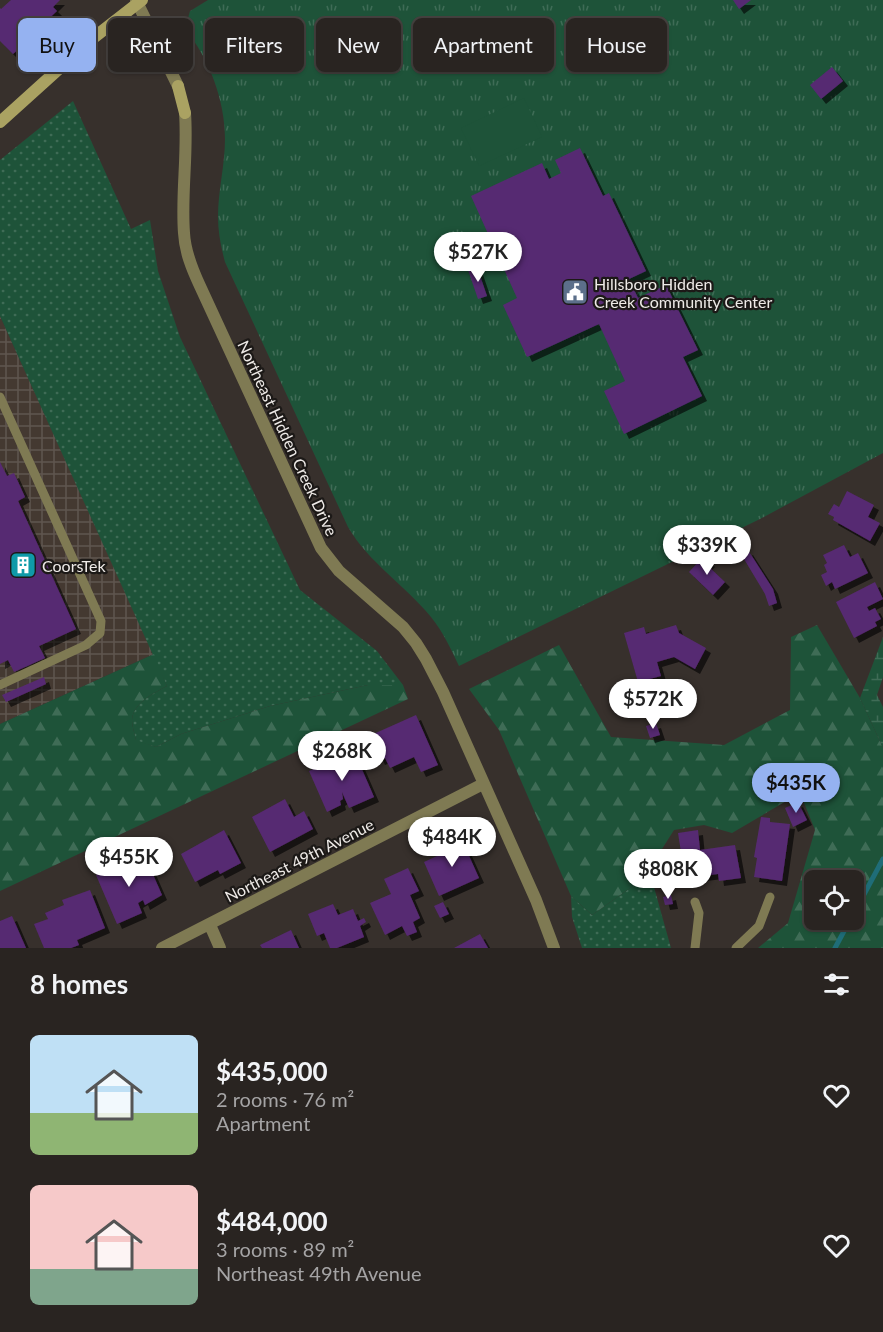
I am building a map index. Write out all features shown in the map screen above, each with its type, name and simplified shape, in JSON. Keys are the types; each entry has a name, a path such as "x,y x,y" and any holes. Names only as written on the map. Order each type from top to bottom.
{"street":[{"name":"Northeast Hidden Creek Drive","path":"138,1 178,86 185,113 187,153 184,234 189,261 321,548 339,571 403,627 416,643 443,692 536,900 554,948"},
{"path":"0,122 138,1"},
{"name":"Northeast 49th Avenue","path":"162,948 483,784"},
{"path":"210,925 220,948"}],"lane":[{"path":"0,397 102,621 100,633 86,645 0,685"},
{"path":"736,948 759,926 770,897"},
{"path":"695,902 699,913 695,948"}],"shaded area":[{"path":"0,316 154,654 0,724"}],"green space":[{"path":"208,0 883,0 883,453 760,519 459,666 431,617 366,552 348,527 225,262 218,217 225,149 224,124 219,95 211,72 304,72 304,18 205,18 205,60 193,39 193,18 188,18 190,11"},
{"path":"524,98 542,137 479,166 461,128"},
{"path":"73,101 131,229 150,220 158,271 180,337 300,590 377,651 403,685 368,685 270,706 181,734 156,747 136,741 132,720 136,708 145,699 167,686 0,316 0,160"},
{"path":"817,625 860,698 883,748 883,948 758,948 788,923 815,830 800,793 732,833 704,825 674,830 643,879 592,915 571,896 499,730 469,689 559,645 611,737 724,745 790,710 791,637"},
{"path":"883,637 883,677 877,695 883,707 883,748 860,698"},
{"path":"154,654 167,686 150,695 140,704 132,720 136,740 156,747 181,734 270,706 368,685 403,685 408,699 0,891 0,724"},
{"path":"651,868 652,880 671,948 582,948 572,917 571,896 592,915 643,879"}],"building":[{"path":"11,0 60,0 53,7 57,11 50,18 18,18 18,50 13,54 0,41 1,9"},
{"path":"733,0 751,0 739,9"},
{"path":"832,67 843,81 821,99 810,85"},
{"name":"Hillsboro Hidden Creek Community Center","path":"580,148 603,196 609,193 646,271 629,279 638,298 666,285 698,350 683,357 702,396 624,434 604,391 625,381 599,324 527,357 503,305 517,298 471,196 542,163 549,179 561,173 555,160"},
{"path":"477,267 487,296 478,299 468,270"},
{"name":"CoorsTek","path":"0,462 7,476 14,473 25,497 18,501 76,629 39,646 45,658 14,672 8,660 0,664"},
{"path":"847,491 874,505 868,517 880,523 870,541 833,520 834,517 828,514 834,504 839,507"},
{"path":"844,545 850,557 858,553 868,573 835,589 832,582 826,586 821,575 827,572 824,565 827,563 823,555"},
{"path":"748,550 773,589 777,603 769,606 765,594 741,554"},
{"path":"703,557 710,562 707,565 725,582 713,595 689,572"},
{"path":"875,582 883,599 867,607 869,611 875,608 881,619 875,622 877,626 854,638 836,602"},
{"path":"676,625 679,633 706,648 695,669 674,657 657,662 661,676 638,682 624,633 644,627 646,634"},
{"path":"44,677 46,684 6,702 2,695"},
{"path":"416,715 438,765 421,772 414,757 390,768 385,758 380,760 369,736"},
{"path":"656,723 660,735 650,738 646,726"},
{"path":"354,751 374,797 349,808 342,792 341,805 327,812 309,771"},
{"path":"285,799 294,817 304,811 313,829 270,852 252,817"},
{"path":"798,802 807,820 793,827 785,808"},
{"path":"761,817 770,818 770,822 790,824 782,881 754,877 757,858 754,857"},
{"path":"224,830 241,863 220,874 218,870 195,882 181,854"},
{"path":"698,830 700,850 735,845 741,878 719,881 718,874 685,878 685,875 668,877 665,854 681,852 678,833"},
{"path":"461,838 479,878 439,896 424,862 450,850 447,844"},
{"path":"144,854 162,895 145,905 143,900 138,903 142,913 117,924 96,875"},
{"path":"408,868 419,891 410,895 420,918 413,922 417,932 407,936 402,926 385,935 370,903 391,894 384,879"},
{"path":"90,890 105,928 77,940 79,945 71,948 44,948 34,924 48,919 45,913 64,905 62,900"},
{"path":"671,895 673,904 665,905 663,897"},
{"path":"443,902 449,914 440,918 434,906"},
{"path":"333,904 338,915 353,909 358,921 364,918 366,922 360,926 364,937 337,948 330,948 324,933 317,936 308,914"},
{"path":"12,916 26,948 0,948 0,921"},
{"path":"291,930 299,948 262,948 260,945"},
{"path":"480,934 488,948 454,948"}],"waterway":[{"path":"864,894 883,859"},
{"path":"835,948 845,930"}],"place":[{"name":"Hillsboro Hidden Creek Community Center","path":"575,292"},
{"name":"CoorsTek","path":"23,565"}]}
